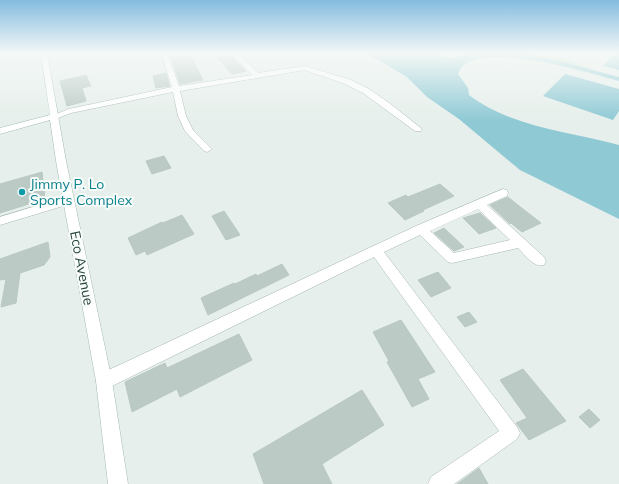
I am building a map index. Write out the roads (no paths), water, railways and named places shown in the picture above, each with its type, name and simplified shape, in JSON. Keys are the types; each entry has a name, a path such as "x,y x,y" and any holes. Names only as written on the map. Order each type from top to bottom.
{"street":[{"name":"Eco Avenue","path":"47,76 53,118 104,381 118,484"},
{"path":"172,76 182,116 189,131 207,149"},
{"path":"0,131 53,118 98,104 253,76"},
{"path":"329,76 348,82 366,91 418,129"},
{"path":"104,381 420,229 503,193"},
{"path":"0,221 69,200"},
{"path":"478,203 519,243 540,261"},
{"path":"420,229 452,258 519,243"},
{"path":"376,250 511,433 438,484"}],"water":[{"path":"405,76 459,76 468,88 469,95 504,115 541,127 619,145 619,219 520,170 459,119 427,97"},
{"path":"563,76 571,76 619,89 619,111 613,120 543,96"},
{"path":"600,76 619,77 619,81"}],"place":[{"name":"Jimmy P. Lo Sports Complex","path":"22,192"}]}
